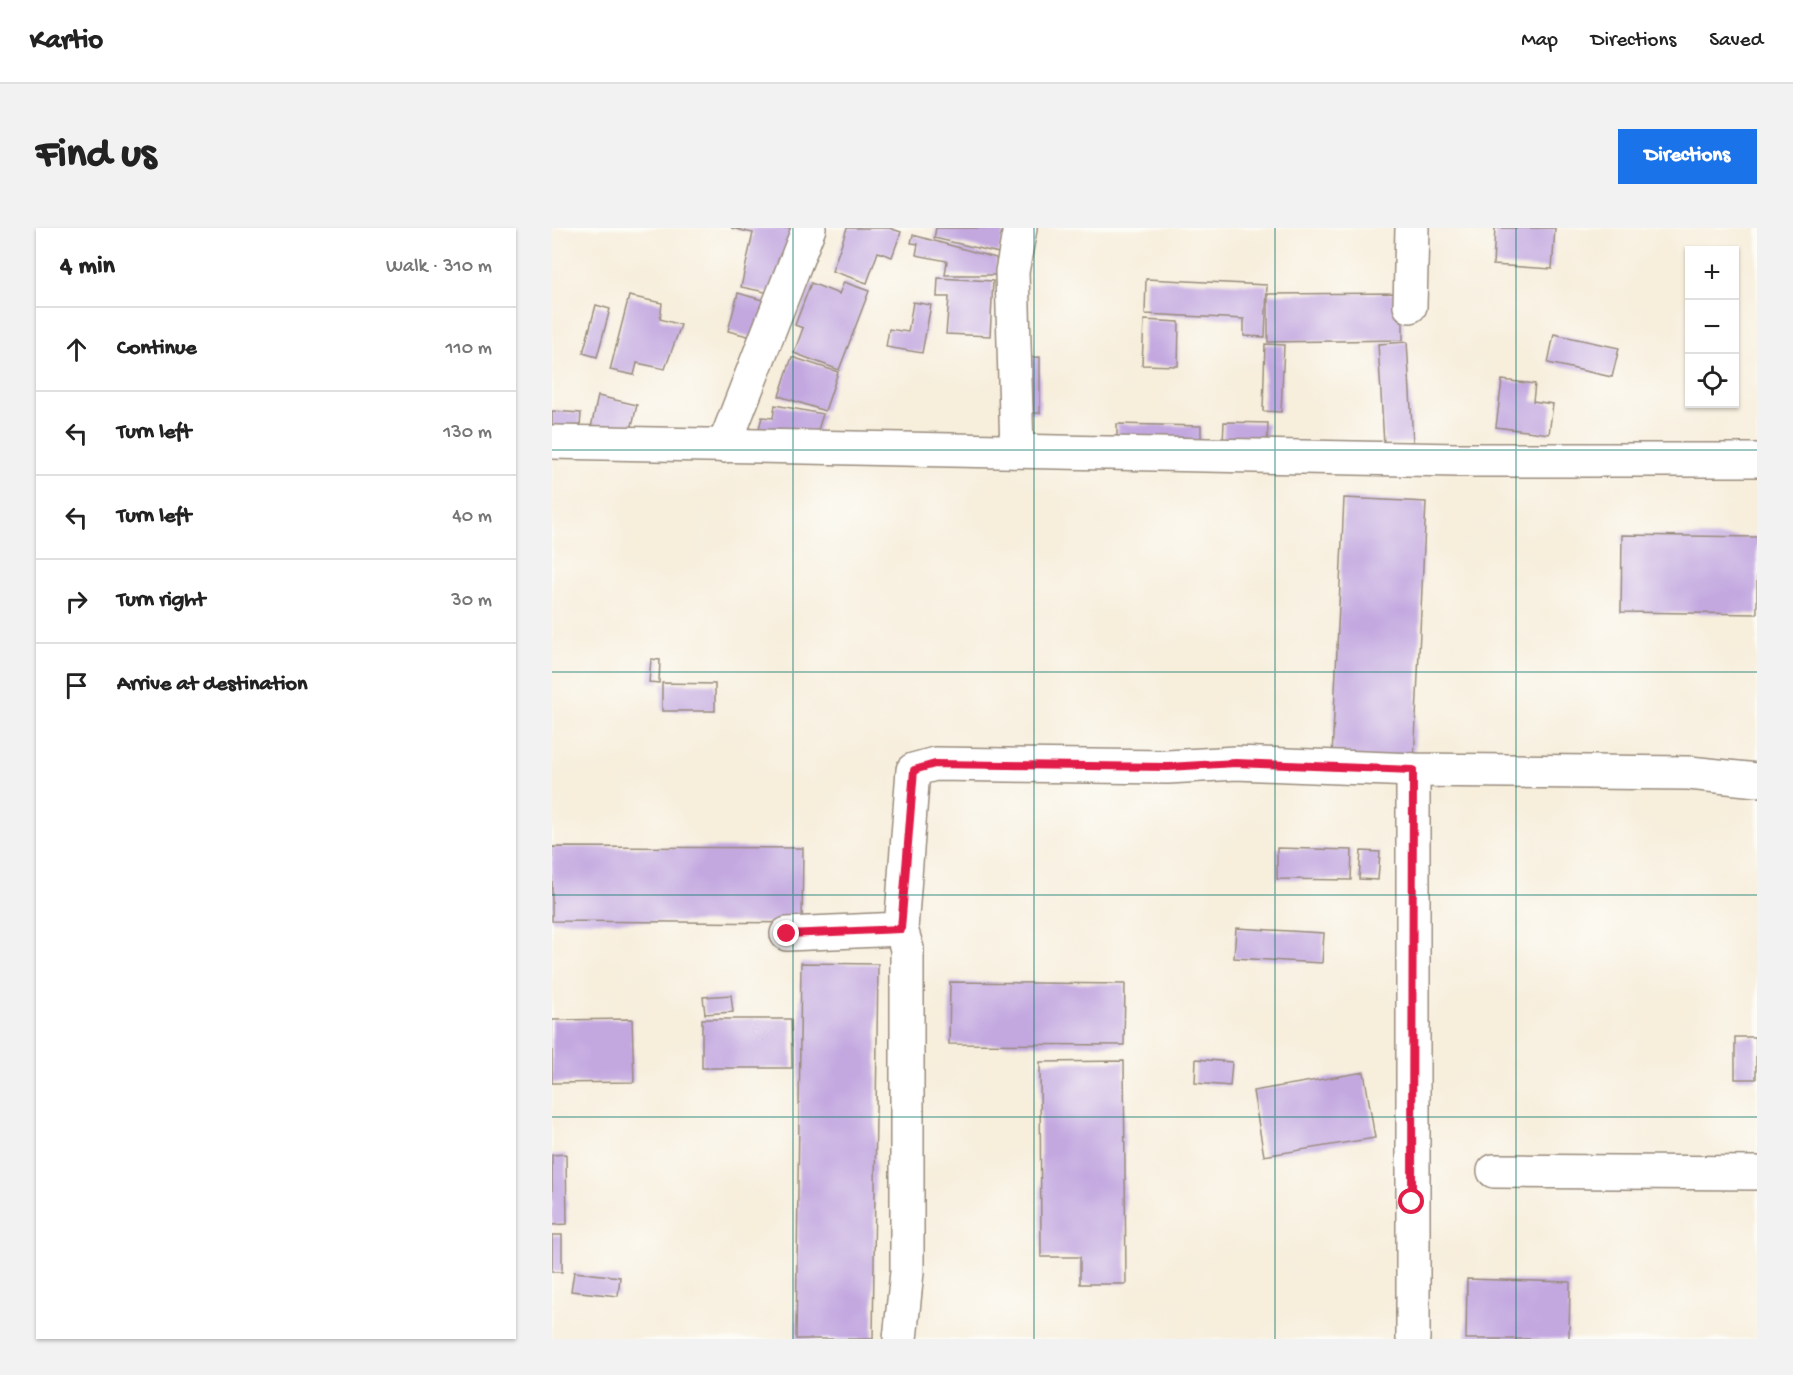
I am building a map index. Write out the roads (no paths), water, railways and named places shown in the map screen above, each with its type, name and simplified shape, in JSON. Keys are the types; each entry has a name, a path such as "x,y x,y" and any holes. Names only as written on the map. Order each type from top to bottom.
{"street":[{"path":"724,446 809,228"},
{"path":"1017,452 1012,273 1020,228"},
{"path":"1410,306 1412,228"},
{"path":"552,442 1456,460 1757,460"},
{"path":"900,1339 907,1272 908,949 901,929 914,770 935,764 1168,767 1236,763 1413,770 1689,773 1757,780"},
{"path":"1413,770 1413,1339"},
{"path":"787,934 901,929"},
{"path":"1494,1171 1757,1173"}]}
